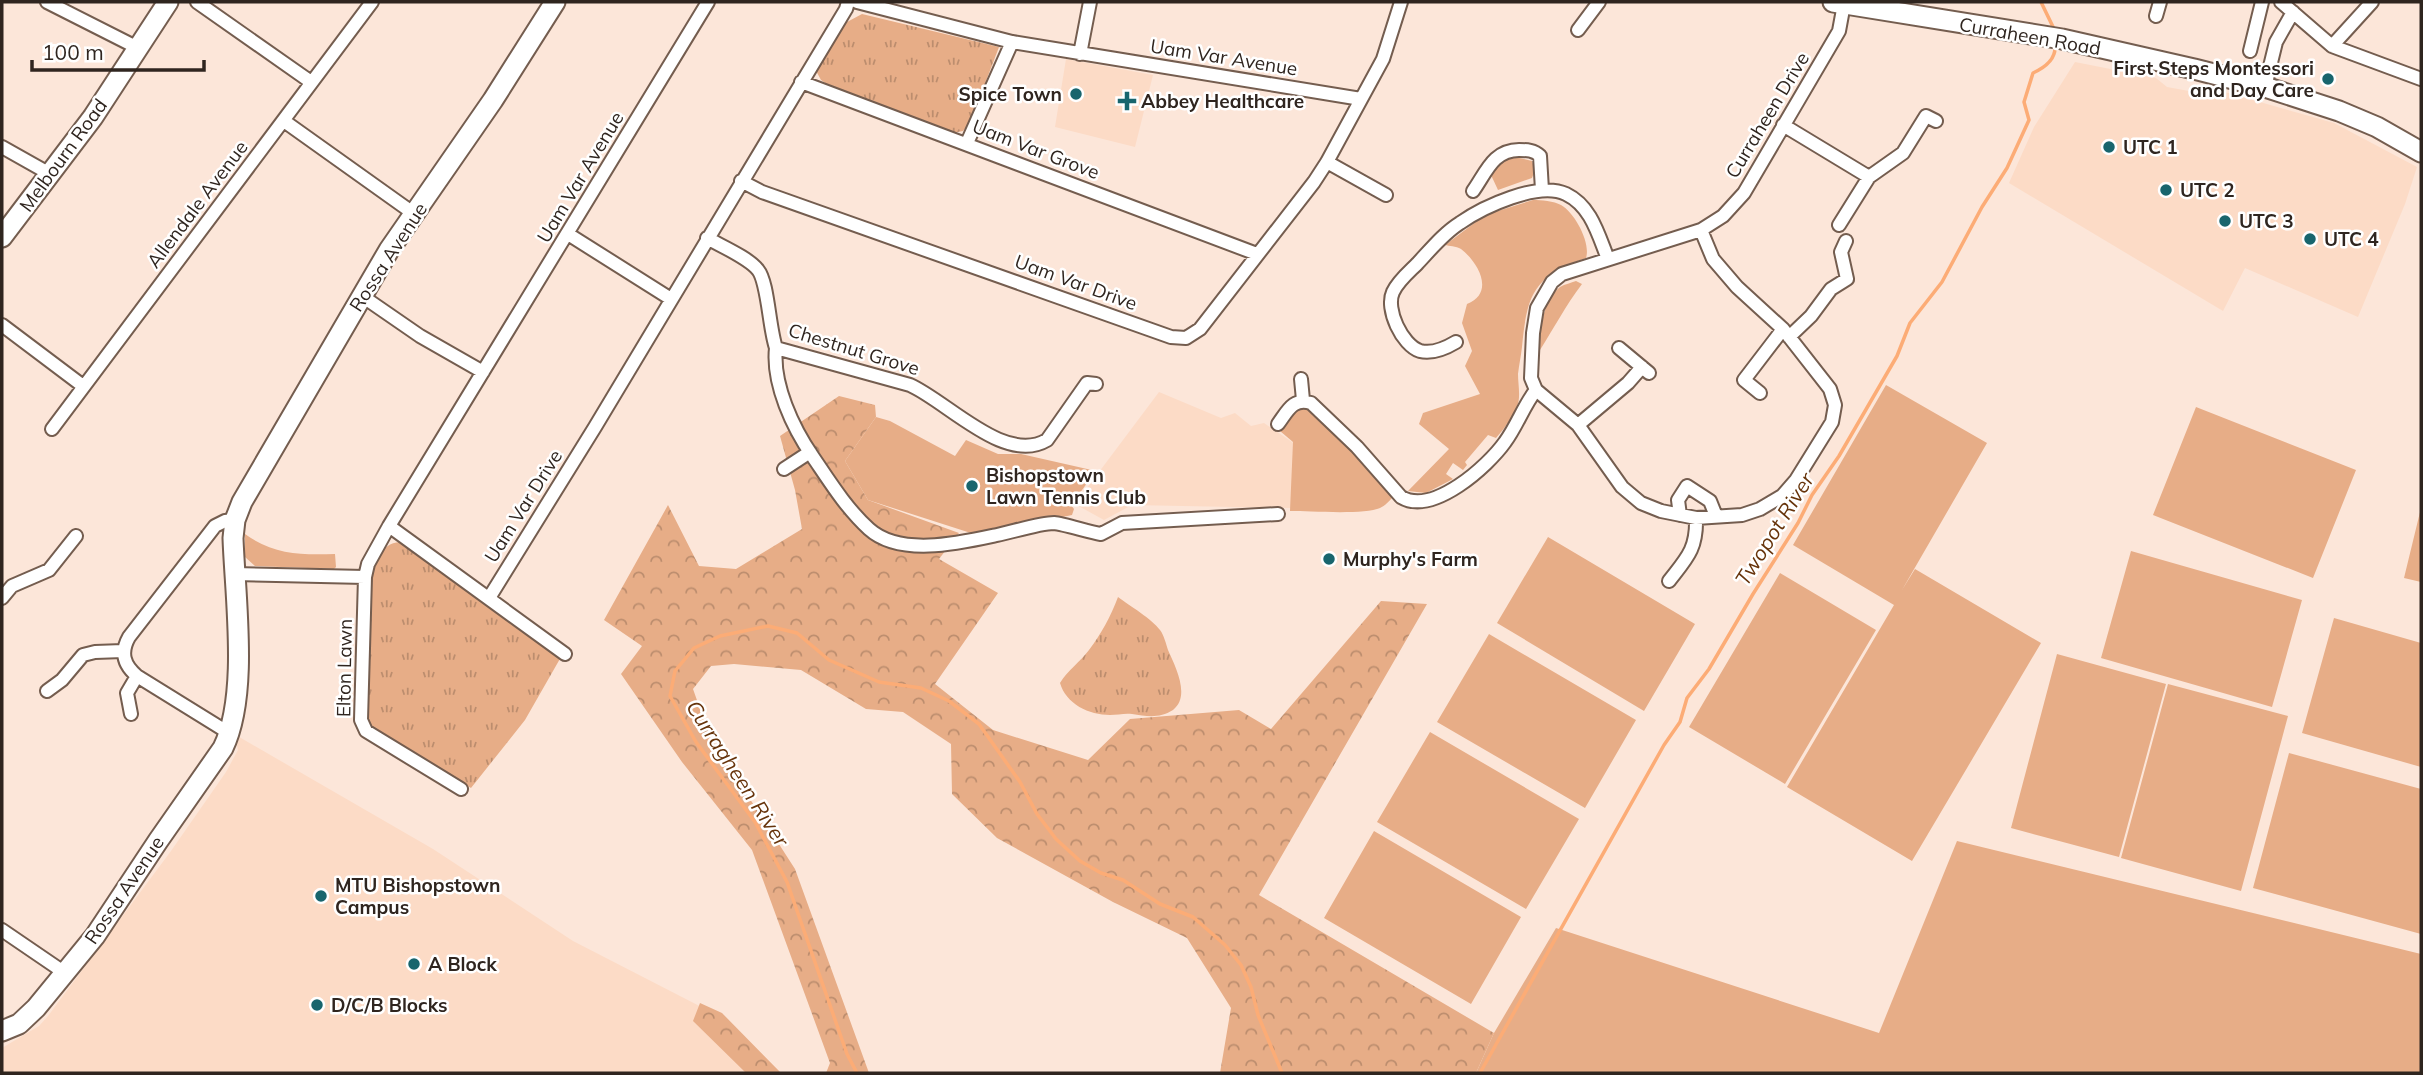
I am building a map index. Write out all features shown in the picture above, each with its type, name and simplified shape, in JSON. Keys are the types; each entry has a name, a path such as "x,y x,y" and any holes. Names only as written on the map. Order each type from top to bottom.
{"street":[{"path":"47,2 138,48"},
{"name":"Melbourn Road","path":"2,237 93,117 168,2"},
{"path":"197,2 311,82"},
{"name":"Allendale Avenue","path":"52,429 372,2"},
{"name":"Rossa Avenue","path":"2,1031 26,1018 95,936 223,748 229,733 239,674 233,538 235,520 242,502 413,213 493,100 555,2"},
{"name":"Uam Var Avenue","path":"389,526 708,2"},
{"name":"Uam Var Drive","path":"489,598 848,2"},
{"name":"Uam Var Avenue","path":"857,2 1012,42 1361,99"},
{"path":"1080,54 1090,2"},
{"name":"Uam Var Drive","path":"741,181 762,192 1171,337 1186,338 1200,329 1314,183 1382,58 1401,2"},
{"path":"1578,30 1599,2"},
{"path":"2156,16 2160,2"},
{"path":"2250,51 2262,2"},
{"path":"2281,2 2332,46 2421,79"},
{"path":"2332,46 2372,2"},
{"name":"Curraheen Road","path":"1839,3 2052,37 2265,87 2363,120 2421,152"},
{"name":"Curraheen Drive","path":"1536,390 1531,378 1533,333 1537,308 1552,282 1562,274 1701,230 1723,216 1744,193 1839,32 1839,3"},
{"path":"2265,87 2276,42 2293,12"},
{"path":"967,143 1012,42"},
{"name":"Uam Var Grove","path":"801,82 1257,254"},
{"path":"1839,225 1869,177 1903,153 1926,116 1936,121"},
{"path":"284,121 413,213"},
{"path":"1783,125 1869,177"},
{"path":"2,147 50,174"},
{"path":"1474,191 1497,156 1504,152 1520,150 1540,156 1542,190"},
{"path":"1327,162 1385,195"},
{"path":"1456,342 1427,352 1415,348 1392,318 1391,300 1397,286 1458,223 1517,196 1542,190 1563,192 1581,204 1594,222 1608,260"},
{"path":"1278,424 1292,405 1303,401 1311,403 1334,423 1401,497 1410,502 1420,502 1446,492 1484,466 1505,442 1536,390 1578,425 1622,487 1641,503 1696,518 1742,515 1760,509 1782,496 1796,480 1832,422 1835,405 1830,389 1786,333 1737,287 1713,259 1701,230"},
{"path":"568,234 671,299"},
{"name":"Chestnut Grove","path":"707,238 757,267 764,278 771,333 776,348 910,385 998,441 1012,445 1039,444 1047,440 1087,383 1096,384"},
{"path":"1760,393 1744,380 1786,333 1811,316 1831,289 1847,279 1841,252 1846,241"},
{"path":"362,296 420,336 483,372"},
{"path":"2,326 83,386"},
{"path":"776,348 774,363 787,407 810,452 837,494 870,530 890,540 923,547 962,543 1055,523 1101,534 1122,523 1279,514"},
{"path":"1578,425 1645,370 1619,348"},
{"path":"1301,379 1303,401"},
{"path":"784,469 810,452"},
{"path":"1679,515 1678,500 1688,486 1710,501 1716,516"},
{"path":"1669,581 1692,552 1696,518"},
{"path":"229,733 137,676 127,666 123,651 129,637 215,526 225,520 235,520"},
{"path":"389,526 565,654"},
{"name":"Elton Lawn","path":"389,526 368,564 365,578 360,715 363,728 461,789"},
{"path":"2,598 12,586 49,570 76,536"},
{"path":"234,574 365,578"},
{"path":"47,691 62,680 83,655 99,651 123,651"},
{"path":"131,714 127,693 137,676"},
{"path":"3,933 65,973"}],"shaded area":[{"path":"1066,59 1153,75 1135,147 1055,127"},
{"path":"2075,62 2156,78 2167,87 2189,91 2200,85 2334,123 2417,167 2405,204 2358,317 2245,268 2223,311 2009,183 2034,127"},
{"path":"1159,392 1221,418 1235,413 1251,426 1264,423 1295,444 1291,508 1132,505 1104,520 1075,504"},
{"name":"MTU Bishopstown Campus","path":"234,734 433,849 573,941 715,1014 770,1073 2,1073 2,1048 39,1026 48,1016 171,851 226,772 238,750"}],"green space":[{"path":"862,14 999,47 970,123 963,131 953,133 821,80 815,69 847,22"},
{"path":"1515,157 1532,161 1535,170 1532,178 1498,190 1491,175 1497,162"},
{"path":"1533,200 1558,204 1572,215 1584,237 1586,258 1554,272 1544,280 1530,301 1518,374 1518,403 1505,427 1496,438 1488,435 1465,462 1467,465 1463,470 1453,463 1446,474 1453,479 1426,493 1408,491 1449,449 1419,424 1423,413 1480,394 1465,366 1472,351 1462,323 1467,304 1480,293 1481,278 1468,255 1461,249 1445,245 1485,215"},
{"path":"1576,281 1582,284 1540,350 1541,325 1550,300 1560,287"},
{"path":"1886,385 1987,443 1902,590 1915,569 2041,643 1912,861 1787,787 1894,605 1793,545"},
{"path":"839,396 875,405 876,417 845,461 868,500 959,533 939,559 998,593 935,684 993,730 1088,760 1130,719 1239,710 1271,729 1381,601 1427,604 1259,895 1494,1033 1476,1073 1220,1073 1231,1008 1187,938 1113,902 997,838 952,794 951,744 903,712 866,709 801,670 734,664 711,666 693,689 710,737 795,869 869,1073 826,1073 830,1063 752,850 682,762 621,674 642,646 604,620 668,505 699,566 736,569 802,529 795,490 780,436"},
{"path":"1306,406 1347,443 1393,497 1385,505 1362,511 1290,511 1293,442 1280,431 1294,408"},
{"path":"2196,407 2356,470 2313,578 2153,515"},
{"name":"Bishopstown Lawn Tennis Club","path":"876,417 890,421 955,456 966,440 998,454 1021,454 1096,471 1071,505 1074,509 1072,515 977,535 868,500 845,461"},
{"path":"2421,508 2421,582 2404,578"},
{"path":"245,534 277,550 335,554 336,567 255,566 245,557"},
{"path":"1548,537 1695,624 1644,711 1497,623"},
{"path":"400,542 561,657 525,720 471,788 367,722 369,582 383,550"},
{"path":"2131,551 2302,600 2272,707 2101,658"},
{"path":"1780,573 1876,630 1785,784 1689,727"},
{"path":"1118,597 1152,621 1164,637 1181,689 1178,704 1168,713 1153,716 1094,713 1079,707 1063,690 1060,683 1102,631"},
{"path":"2334,618 2421,643 2421,767 2302,733"},
{"path":"1489,634 1636,720 1585,808 1437,722"},
{"path":"2057,654 2166,684 2119,857 2011,828"},
{"path":"2168,684 2288,716 2241,891 2121,858"},
{"path":"1430,732 1579,819 1526,909 1377,822"},
{"path":"2289,753 2421,789 2421,934 2253,888"},
{"path":"1374,831 1521,917 1471,1004 1324,918"},
{"path":"1957,841 2421,954 2421,1073 1476,1073 1494,1033 1556,928 1879,1033"},
{"path":"700,1003 722,1013 781,1073 746,1073 693,1021"}],"waterway":[{"name":"Twopot River","path":"2041,2 2055,31"},
{"name":"Twopot River","path":"1480,1073 1664,745 1680,722 1687,698 1709,669 1798,523 1812,495 1839,456 1897,356 1910,323 1942,282 1982,207 2007,168 2029,120 2024,102 2033,73 2051,59 2055,46"},
{"name":"Curragheen River","path":"857,1073 847,1054 787,882 755,822 696,742 670,696 675,671 694,648 720,636 768,626 797,633 829,660 879,682 921,688 949,701 979,724 1020,782 1037,814 1056,839 1080,861 1101,873 1123,880 1160,904 1193,917 1225,945 1241,965 1251,987 1258,1015 1282,1073"}],"place":[{"name":"First Steps Montessori and Day Care","path":"2328,79"},
{"name":"Spice Town","path":"1076,94"},
{"name":"Abbey Healthcare","path":"1127,101"},
{"name":"UTC 1","path":"2109,147"},
{"name":"UTC 2","path":"2166,190"},
{"name":"UTC 3","path":"2225,221"},
{"name":"UTC 4","path":"2310,239"},
{"name":"Bishopstown Lawn Tennis Club","path":"972,486"},
{"name":"Murphy's Farm","path":"1329,559"},
{"name":"MTU Bishopstown Campus","path":"321,896"},
{"name":"A Block","path":"414,964"},
{"name":"D/C/B Blocks","path":"317,1005"}]}
